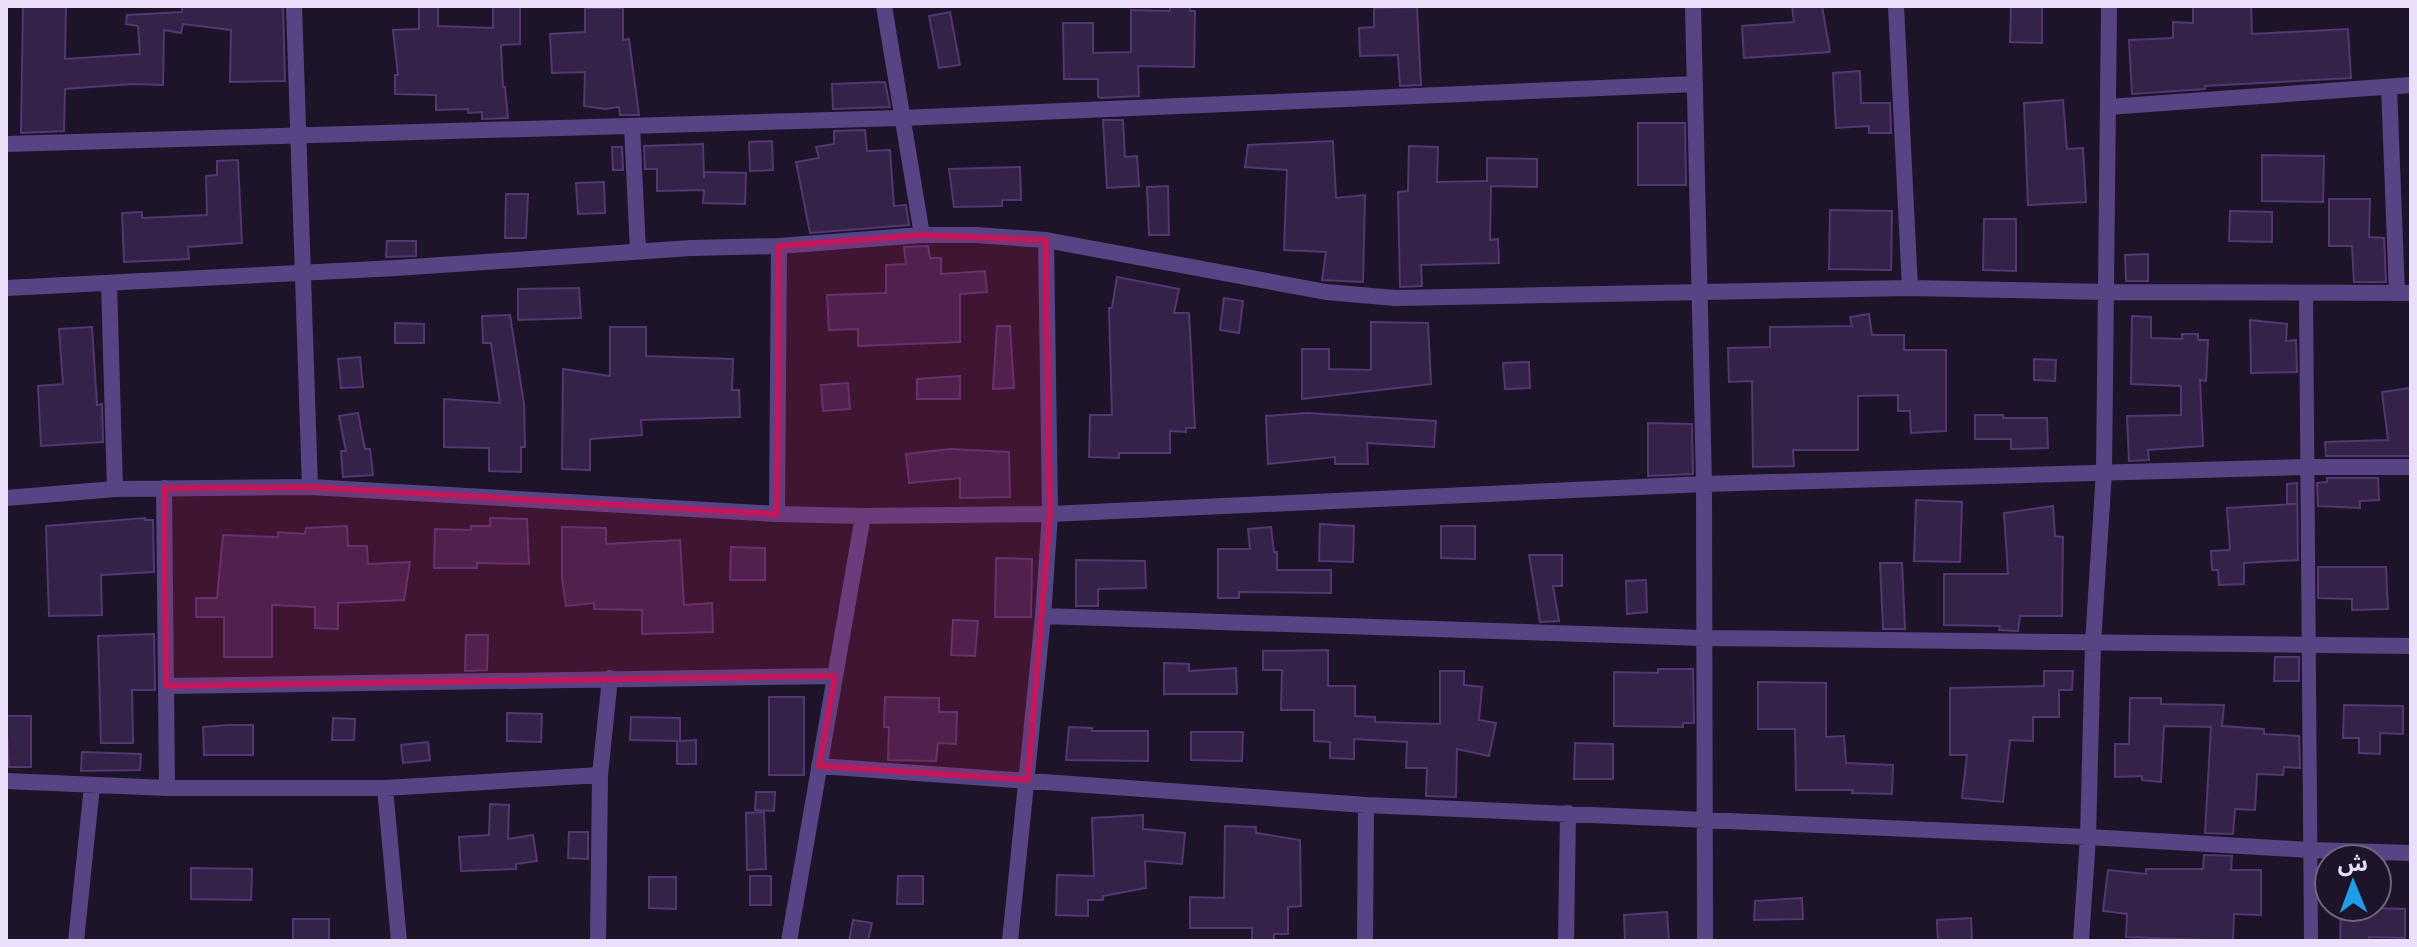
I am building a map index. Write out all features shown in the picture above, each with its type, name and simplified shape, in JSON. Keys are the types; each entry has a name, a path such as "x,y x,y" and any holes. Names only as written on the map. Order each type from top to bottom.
{"street":[{"path":"294,6 310,487"},
{"path":"884,6 922,235"},
{"path":"1693,6 1704,484 1705,941"},
{"path":"1896,6 1910,288"},
{"path":"2081,941 2088,837 2093,643 2104,472 2109,6"},
{"path":"6,144 901,118 1695,84"},
{"path":"2108,107 2411,85"},
{"path":"6,288 638,251 779,246 922,235 976,235 1046,240 1156,262 1361,296 1395,298 1910,288 2404,293 2389,87"},
{"path":"632,126 638,251"},
{"path":"1010,941 1028,780 1050,514 1046,240"},
{"path":"777,514 779,246"},
{"path":"109,284 115,489"},
{"path":"6,498 115,489 310,487 777,514 1050,514 1704,484 2307,467 2411,467"},
{"path":"164,488 167,788"},
{"path":"789,941 863,516"},
{"path":"1043,616 1703,638 2411,646"},
{"path":"166,686 835,676"},
{"path":"598,941 600,775 610,678"},
{"path":"819,766 1366,805 2411,853"},
{"path":"6,781 167,788 385,788 600,775"},
{"path":"76,941 92,786"},
{"path":"385,788 399,941"},
{"path":"1365,941 1366,805"},
{"path":"1566,941 1568,813"}],"lane":[{"path":"2306,293 2311,941"}],"highlighted area":[{"path":"922,235 1046,240 1050,514 1028,780 819,766 835,676 166,686 164,488 310,487 777,514 779,246"}],"building":[{"path":"23,6 66,6 65,59 140,54 138,26 126,24 127,15 182,12 182,6 283,6 285,81 230,82 231,30 183,24 181,33 164,30 163,85 65,89 64,131 21,133"},
{"path":"419,6 438,6 438,26 493,28 493,6 520,6 520,44 501,45 508,118 482,119 482,112 468,113 468,109 436,110 436,95 395,94 395,75 398,75 393,30 419,29"},
{"path":"1170,6 1190,6 1190,11 1195,11 1194,67 1138,66 1139,96 1101,98 1098,97 1098,79 1064,79 1063,23 1093,23 1093,53 1131,52 1131,10 1170,11"},
{"path":"1792,6 1822,6 1830,52 1744,58 1742,26 1794,22"},
{"path":"2011,6 2042,6 2042,43 2010,42"},
{"path":"2193,6 2251,6 2252,34 2348,29 2351,78 2205,86 2205,89 2132,94 2129,40 2173,38 2173,22 2193,23"},
{"path":"1417,7 1421,85 1400,86 1398,55 1360,56 1359,28 1374,27 1374,8"},
{"path":"585,8 623,8 623,40 629,39 639,115 620,115 619,107 584,106 585,72 552,73 550,34 585,32"},
{"path":"950,12 960,65 939,68 929,16"},
{"path":"1860,71 1861,103 1890,103 1891,133 1869,133 1869,126 1836,128 1833,73"},
{"path":"885,82 890,107 833,109 832,84"},
{"path":"2063,100 2067,149 2083,148 2086,202 2028,205 2024,103"},
{"path":"1103,120 1123,120 1125,157 1137,156 1139,186 1107,188"},
{"path":"1638,123 1685,123 1686,185 1638,185"},
{"path":"865,130 867,151 890,150 894,206 906,205 909,225 810,233 796,162 819,158 816,147 834,144 834,131"},
{"path":"772,141 773,170 750,171 749,142"},
{"path":"1333,141 1336,198 1365,195 1363,282 1322,280 1326,252 1284,250 1287,170 1245,167 1248,145"},
{"path":"703,144 704,178 704,172 746,173 745,204 703,203 704,190 657,191 657,169 645,169 644,146"},
{"path":"1409,146 1438,147 1437,182 1487,181 1487,158 1537,159 1537,187 1491,186 1490,240 1498,239 1499,263 1421,265 1422,286 1400,287 1398,192 1408,191"},
{"path":"612,147 622,147 623,170 613,170"},
{"path":"2262,155 2324,156 2323,202 2262,201"},
{"path":"238,160 242,243 188,247 189,259 124,262 122,213 142,212 142,218 207,215 206,176 217,175 217,161"},
{"path":"1020,167 1021,200 1002,200 1002,206 954,207 949,169"},
{"path":"604,182 605,213 578,214 576,183"},
{"path":"1168,186 1169,235 1149,235 1147,187"},
{"path":"506,194 528,194 526,238 505,238"},
{"path":"2329,199 2370,199 2369,237 2384,238 2386,282 2354,282 2352,246 2329,246"},
{"path":"1830,210 1892,211 1891,270 1829,269"},
{"path":"2230,211 2272,212 2272,242 2229,241"},
{"path":"1984,219 2016,219 2016,271 1983,270"},
{"path":"387,241 416,241 416,256 386,257"},
{"path":"928,246 930,258 941,258 941,274 985,271 987,292 960,294 960,342 858,346 858,329 829,330 827,295 886,293 886,265 906,264 904,247"},
{"path":"2148,254 2148,281 2126,281 2125,255"},
{"path":"1117,277 1179,289 1174,313 1189,313 1195,428 1186,428 1186,432 1170,431 1170,453 1119,453 1119,458 1089,457 1090,415 1112,415 1109,308 1112,308"},
{"path":"579,288 581,318 518,320 518,289"},
{"path":"1224,298 1243,301 1239,333 1220,330"},
{"path":"1869,314 1872,335 1904,335 1904,350 1946,350 1946,431 1911,433 1910,411 1898,411 1898,395 1858,396 1858,450 1793,450 1794,466 1753,467 1752,381 1729,382 1728,348 1770,347 1770,327 1852,326 1850,317"},
{"path":"510,315 524,404 525,447 521,447 521,472 489,471 489,448 444,447 444,399 500,403 491,343 483,343 482,316"},
{"path":"2132,316 2151,317 2151,338 2182,339 2182,334 2198,334 2198,340 2208,340 2206,381 2200,380 2203,446 2148,450 2149,460 2129,461 2127,416 2181,415 2181,386 2131,384"},
{"path":"2250,320 2287,324 2286,341 2296,340 2297,372 2251,373"},
{"path":"1371,322 1428,323 1431,384 1302,399 1302,349 1329,349 1329,369 1371,370"},
{"path":"395,323 424,324 424,343 395,343"},
{"path":"997,326 1010,326 1014,388 993,389"},
{"path":"92,327 97,405 102,404 103,442 41,446 38,386 63,384 59,329"},
{"path":"610,327 646,327 646,356 733,359 732,390 739,390 740,417 641,420 642,435 590,439 590,470 562,469 563,369 610,376"},
{"path":"360,357 363,387 341,388 338,359"},
{"path":"2034,359 2056,360 2055,381 2034,380"},
{"path":"1529,362 1530,388 1505,389 1503,363"},
{"path":"960,376 960,399 917,399 917,379"},
{"path":"848,383 850,409 823,411 821,385"},
{"path":"2411,388 2410,456 2326,456 2325,442 2388,440 2382,392"},
{"path":"358,413 365,449 370,449 373,475 343,477 341,451 346,451 339,416"},
{"path":"1307,413 1436,421 1434,447 1367,443 1368,464 1335,464 1335,457 1268,464 1266,416"},
{"path":"1975,415 2047,418 2048,448 2011,449 2011,439 1975,439"},
{"path":"1648,423 1692,424 1693,474 1648,476"},
{"path":"950,449 1009,452 1010,497 960,498 960,478 909,483 906,454"},
{"path":"2327,478 2378,478 2379,500 2360,501 2360,508 2318,506 2317,483 2327,482"},
{"path":"2297,483 2298,560 2244,563 2244,584 2219,585 2218,570 2212,570 2211,551 2230,550 2227,508 2296,504 2287,504 2287,484"},
{"path":"1916,500 1962,502 1960,562 1914,561"},
{"path":"2053,506 2055,536 2063,537 2062,616 2020,616 2018,631 1999,630 2000,626 1944,625 1944,574 2008,574 2004,513"},
{"path":"145,518 153,520 154,572 101,575 102,615 49,616 46,526"},
{"path":"490,518 527,519 529,564 477,563 477,568 434,568 435,529 471,530 471,526 490,526"},
{"path":"1320,524 1354,526 1353,562 1319,561"},
{"path":"347,526 348,546 367,546 368,564 410,562 404,600 338,603 338,629 315,628 315,607 272,605 272,657 224,657 224,617 196,617 196,598 217,598 223,535 278,537 278,532 305,534 306,528"},
{"path":"1441,526 1475,526 1475,559 1441,558"},
{"path":"562,527 606,528 606,544 680,540 684,605 712,603 713,632 642,634 642,610 594,609 594,603 566,606 562,578"},
{"path":"1271,527 1274,552 1277,552 1277,570 1331,570 1331,593 1239,592 1239,598 1218,598 1218,549 1250,549 1248,529"},
{"path":"731,547 765,548 765,580 730,580"},
{"path":"1529,555 1562,555 1562,586 1553,586 1559,621 1540,622"},
{"path":"996,558 1032,559 1031,617 995,617"},
{"path":"1076,560 1145,561 1146,588 1098,589 1098,606 1076,606"},
{"path":"1880,563 1902,563 1905,629 1883,629"},
{"path":"2318,567 2386,567 2388,609 2352,610 2352,599 2318,598"},
{"path":"1646,580 1647,612 1627,614 1626,581"},
{"path":"953,620 978,621 975,656 951,655"},
{"path":"154,634 155,690 132,690 133,743 101,743 98,636"},
{"path":"466,635 488,635 487,670 465,671"},
{"path":"1328,650 1328,686 1355,686 1355,716 1375,717 1375,722 1440,724 1440,671 1464,671 1464,685 1482,687 1479,720 1496,723 1489,756 1457,749 1456,797 1426,796 1427,768 1406,768 1407,742 1354,739 1354,759 1330,758 1330,742 1314,741 1314,710 1281,710 1282,670 1263,670 1263,651"},
{"path":"2275,657 2299,657 2299,681 2274,681"},
{"path":"1164,663 1189,664 1189,671 1236,668 1237,694 1164,694"},
{"path":"1658,669 1693,669 1694,723 1683,723 1683,727 1614,726 1614,672 1658,673"},
{"path":"2044,671 2073,671 2072,690 2059,690 2059,717 2033,717 2033,741 2010,740 2003,802 1962,798 1967,755 1950,755 1950,688 2044,686"},
{"path":"1758,682 1826,683 1826,737 1844,736 1846,763 1893,765 1892,794 1796,790 1795,729 1758,729"},
{"path":"769,697 804,697 804,775 769,775"},
{"path":"885,697 939,698 939,712 957,712 956,744 938,743 936,761 888,760 889,727 884,727"},
{"path":"2130,698 2161,698 2161,704 2224,705 2222,726 2264,729 2264,734 2299,736 2300,768 2284,767 2283,775 2257,774 2255,810 2235,809 2233,834 2205,833 2211,727 2164,726 2161,782 2142,780 2142,776 2115,777 2115,744 2129,744"},
{"path":"2344,705 2403,706 2403,734 2380,733 2380,754 2359,753 2359,738 2343,738"},
{"path":"507,713 542,714 541,742 507,741"},
{"path":"6,716 31,716 31,767 9,767"},
{"path":"631,717 680,718 680,741 696,740 696,764 677,764 677,741 630,740"},
{"path":"333,718 355,719 354,740 332,740"},
{"path":"253,725 253,755 204,755 203,727"},
{"path":"1069,727 1092,728 1092,731 1148,731 1148,761 1066,760"},
{"path":"1191,732 1243,732 1242,761 1191,760"},
{"path":"428,742 430,760 403,763 401,745"},
{"path":"1575,743 1613,744 1613,779 1574,779"},
{"path":"82,752 141,754 140,770 81,771"},
{"path":"756,792 775,792 774,811 755,810"},
{"path":"490,804 509,805 508,839 533,835 537,861 516,864 516,869 461,871 459,837 489,835"},
{"path":"764,812 766,869 747,870 746,813"},
{"path":"1143,815 1143,829 1185,833 1182,864 1145,861 1146,888 1103,896 1103,900 1088,900 1088,916 1056,915 1057,875 1094,876 1092,818"},
{"path":"1225,826 1256,827 1256,833 1300,840 1301,906 1288,907 1288,934 1274,934 1274,941 1252,941 1252,928 1190,928 1190,897 1224,898"},
{"path":"569,832 588,832 588,859 568,858"},
{"path":"2204,855 2232,856 2231,870 2261,870 2261,915 2234,914 2233,941 2126,937 2127,914 2103,911 2108,870 2146,874 2146,869 2203,869"},
{"path":"191,868 252,869 251,900 191,899"},
{"path":"750,876 771,876 771,905 750,905"},
{"path":"898,876 923,876 923,904 897,904"},
{"path":"649,877 676,877 676,909 649,908"},
{"path":"1802,898 1803,919 1754,920 1755,901"},
{"path":"2393,909 2405,909 2405,938 2369,937 2369,941 2340,941 2341,923 2393,923"},
{"path":"1667,912 1669,941 1625,941 1624,915"},
{"path":"1971,918 1972,941 1938,941 1937,920"},
{"path":"293,919 329,919 329,941 293,941"},
{"path":"853,920 872,923 868,941 849,941"}]}
